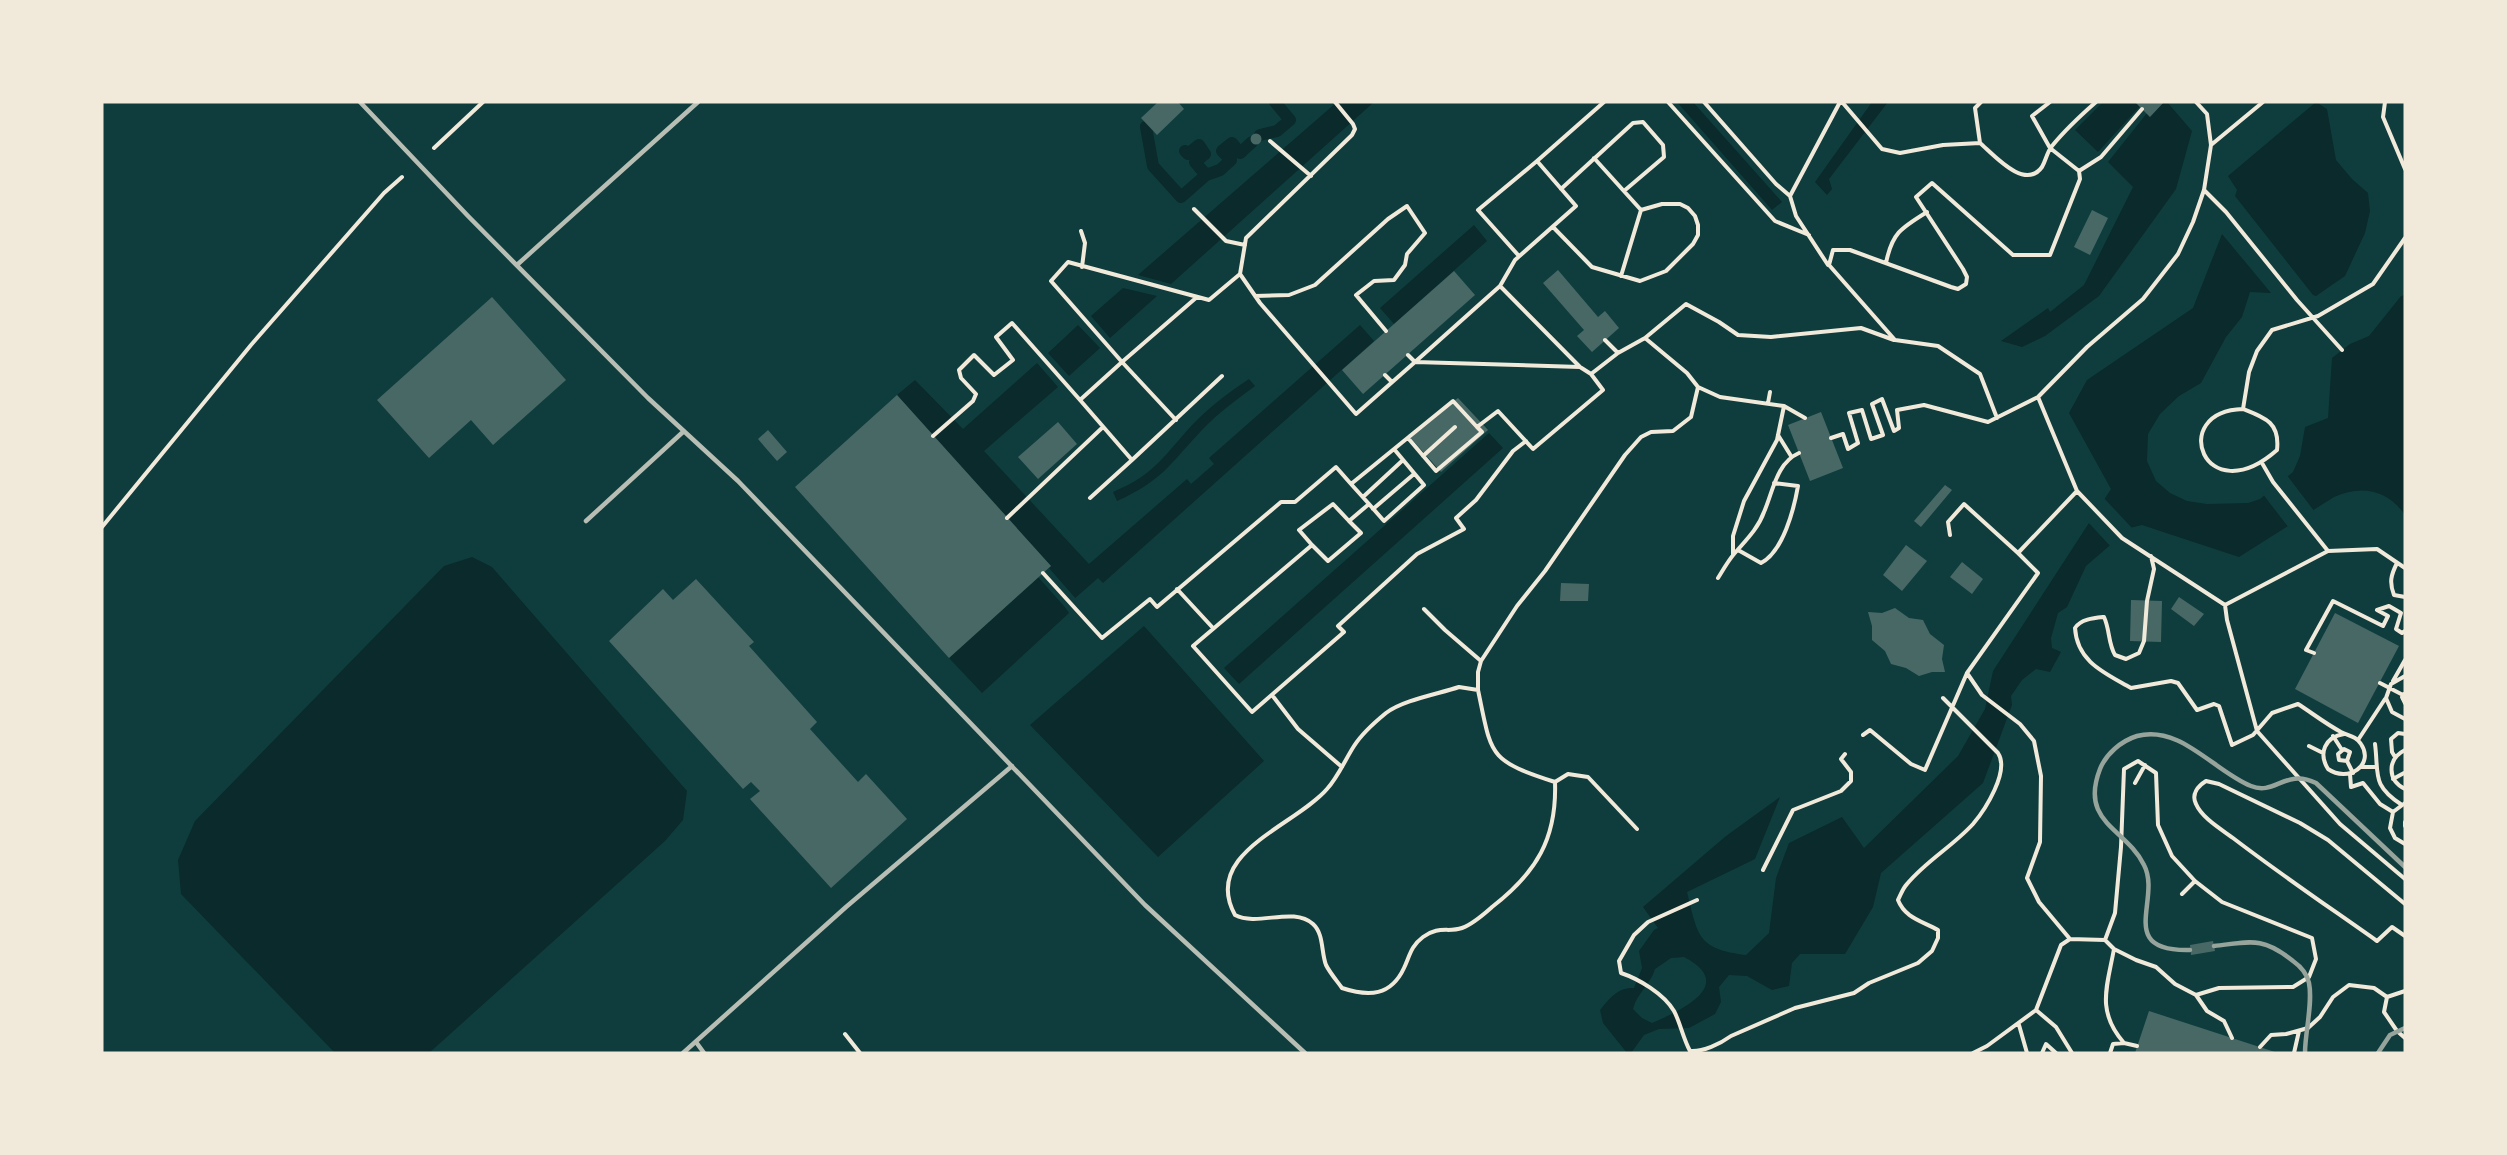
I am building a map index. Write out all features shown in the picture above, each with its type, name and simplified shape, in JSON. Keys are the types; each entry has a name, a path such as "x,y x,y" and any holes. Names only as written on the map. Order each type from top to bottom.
{"lane":[{"path":"360,102 468,216 648,398 738,481 1145,905 1305,1053"},
{"path":"518,264 698,102"},
{"path":"586,521 684,431"},
{"path":"683,1053 846,907 1012,766"},
{"path":"696,1042 704,1053"}],"path":[{"path":"425,155 483,102"},
{"path":"1176,420 1051,280 1068,262 1209,300 1240,274 1246,238 1348,142 1355,129 1335,102"},
{"path":"1519,256 1478,210 1604,102"},
{"path":"1668,102 1775,221 1809,236"},
{"path":"1704,102 1776,184 1790,196 1796,216 1829,265 1895,340"},
{"path":"1790,196 1841,102 1882,149 1900,153 1980,143"},
{"path":"1982,102 1976,108 1980,143 2011,170 2025,175 2034,173 2042,167 2050,148 2096,102"},
{"path":"1829,265 1833,250 1850,250 1958,289 1966,284 1964,268 1916,196 1932,183 2013,255 2050,255 2080,179 2079,171 2050,148 2032,116 2050,102"},
{"path":"1831,438 1844,434 1848,449 1858,443 1849,413 1862,410 1871,439 1883,435 1872,404 1882,399 1894,431 1899,428 1897,410 1924,405 1988,422 2038,397 2087,347 2143,299 2178,254 2193,222 2204,190 2211,145 2207,114 2196,102"},
{"path":"2211,145 2263,102"},
{"path":"2385,102 2383,117 2405,169"},
{"path":"2079,171 2101,157 2142,110"},
{"path":"1561,189 1633,123 1642,122 1663,146 1664,157 1624,191"},
{"path":"1270,141 1311,177"},
{"path":"1594,158 1641,210"},
{"path":"1240,274 1255,296 1356,414 1500,286 1519,256 1576,206 1537,161"},
{"path":"102,527 250,345 384,194 409,171"},
{"path":"2204,190 2226,212 2342,350"},
{"path":"1553,227 1592,267 1640,281 1666,271 1694,244 1698,235 1695,216 1688,208 1680,204 1662,204 1641,210"},
{"path":"1255,296 1289,295 1315,285 1388,219 1407,206 1425,233 1407,254 1405,265 1394,280 1374,281 1356,295 1386,331"},
{"path":"1194,209 1226,241 1245,245"},
{"path":"1621,276 1641,210"},
{"path":"1886,263 1892,239 1910,222 1927,212"},
{"path":"1081,231 1085,243 1082,267"},
{"path":"2243,409 2249,372 2258,351 2272,330 2313,317 2373,284 2405,238"},
{"path":"1477,427 1498,411 1533,449 1603,390 1592,374 1580,367 1500,286"},
{"path":"1080,400 1197,297"},
{"path":"1592,374 1618,353 1645,338 1686,304 1738,335 1771,337 1861,328 1895,340 1938,346 1980,374 1997,418"},
{"path":"933,435 973,401 976,394 961,378 959,370 974,356 994,375 1013,360 996,337 1012,323 1132,460"},
{"path":"1645,338 1687,373 1698,387 1720,397 1784,406 1805,418"},
{"path":"1605,340 1618,353"},
{"path":"1408,355 1415,362 1580,367"},
{"path":"1385,375 1392,382"},
{"path":"1090,498 1222,376"},
{"path":"1637,829 1588,777 1568,774 1555,782 1521,771 1503,761 1495,753 1486,733 1478,690 1478,672 1481,661 1517,606 1545,571 1625,455 1641,437 1651,432 1674,431 1691,417 1698,387"},
{"path":"1768,403 1770,392"},
{"path":"2038,397 2077,491 2122,538 2225,605 2258,731 2340,824 2405,879"},
{"path":"1351,484 1453,401 1482,432 1436,471 1408,438"},
{"path":"1733,555 1733,536 1744,501 1778,435 1784,406"},
{"path":"2243,409 2271,422 2278,436 2277,450 2262,463 2245,470 2231,472 2217,468 2206,459 2200,447 2202,432 2209,419 2226,410 2243,409"},
{"path":"1007,518 1103,427"},
{"path":"1423,456 1455,427"},
{"path":"1778,435 1791,456"},
{"path":"1312,545 1193,646 1252,712 1344,632 1338,627 1417,554 1464,529 1456,518 1476,500 1513,451 1526,441"},
{"path":"1043,573 1102,638 1150,599 1157,607 1281,502 1295,502 1336,467 1384,521 1424,485 1394,449"},
{"path":"1718,578 1733,555 1753,532 1764,513 1774,483 1791,456 1799,453"},
{"path":"1363,497 1403,460"},
{"path":"2262,463 2273,482 2328,551"},
{"path":"1373,509 1414,474"},
{"path":"1738,550 1761,563 1778,545 1791,517 1798,486 1774,483"},
{"path":"2018,553 2077,491"},
{"path":"1333,504 1349,520 1361,533 1328,561 1299,530 1333,504"},
{"path":"1349,520 1369,504"},
{"path":"1863,735 1870,730 1911,764 1925,770 1967,673 2038,573 1964,504 1948,522 1950,535"},
{"path":"2225,605 2328,551 2377,549 2405,568"},
{"path":"2151,556 2154,569 2146,601 2144,641 2139,653 2126,660 2115,655 2110,643 2109,626 2104,617 2079,623 2075,628 2079,651 2100,670 2131,688 2171,681 2178,683 2197,710 2214,704 2218,706 2232,745 2258,731 2272,713 2298,704 2344,734 2358,740 2364,750 2360,767"},
{"path":"2397,563 2390,578 2391,588 2394,595 2405,597"},
{"path":"1178,589 1213,628"},
{"path":"2314,653 2306,650 2332,601 2383,627 2388,616 2377,610 2389,606 2401,613 2396,629 2402,633 2405,631"},
{"path":"1424,609 1481,661"},
{"path":"2358,740 2386,698 2389,687 2405,660"},
{"path":"1967,673 1982,695 2020,724 2034,741 2042,776 2040,842 2027,878 2039,902 2070,939"},
{"path":"2393,681 2405,676"},
{"path":"2380,683 2404,694 2405,703"},
{"path":"1478,690 1459,687 1415,700 1387,712 1355,743 1327,789 1298,814 1243,853 1232,867 1227,893 1235,915 1242,919 1304,918 1319,932 1327,965 1342,988 1371,995 1382,991 1393,983 1406,964 1407,955 1424,936 1439,929 1461,929 1476,920 1510,893 1532,870 1542,855 1548,838 1555,782"},
{"path":"1272,694 1298,729 1342,767"},
{"path":"1697,900 1648,922 1634,935 1619,961 1621,973 1650,987 1674,1011 1681,1035 1690,1051 1697,1052 1795,1008 1854,993 1869,983 1918,963 1932,951 1938,938 1938,930 1921,920 1910,917 1900,907 1898,900 1906,885 1973,824 1997,787 2001,770 2001,757 1998,753 1943,698"},
{"path":"2386,698 2392,712 2405,719"},
{"path":"2395,757 2391,740 2398,733 2405,734"},
{"path":"2344,734 2334,736 2326,743 2323,753 2328,769 2341,775 2351,774 2360,767 2375,767"},
{"path":"2334,736 2342,750"},
{"path":"2375,744 2375,767 2382,786 2387,793 2403,804 2393,812 2390,828 2395,838 2405,844"},
{"path":"2309,747 2323,753"},
{"path":"2347,761 2343,762 2338,758 2342,750 2346,749 2350,752 2347,761 2351,774 2351,787 2363,783 2380,804 2393,812"},
{"path":"2405,750 2395,757 2391,766 2393,779 2405,789"},
{"path":"1763,870 1793,810 1841,791 1851,781 1851,772 1841,759 1845,754"},
{"path":"2105,940 2115,913 2121,848 2124,769 2138,761 2156,773 2158,825 2172,856 2195,881 2222,902 2262,920 2286,926 2312,938 2316,959 2309,977 2293,987 2219,988 2196,995"},
{"path":"2135,783 2145,765"},
{"path":"2393,779 2405,774 2405,767"},
{"path":"2405,904 2328,840 2300,822 2219,784 2206,781 2198,787 2194,798 2196,806 2208,819 2264,862 2377,941 2392,927 2405,936"},
{"path":"2182,894 2195,881"},
{"path":"1973,1053 2019,1025 2037,1010 2061,945 2070,939 2105,940 2114,949 2156,967 2175,984 2196,995 2208,1011 2224,1021 2232,1038"},
{"path":"2114,949 2106,991 2106,1017 2124,1043"},
{"path":"2260,1047 2271,1035 2308,1028 2320,1017 2333,997 2349,985 2374,988 2387,997"},
{"path":"2387,997 2405,991"},
{"path":"2387,997 2384,1012 2397,1031 2405,1038"},
{"path":"2037,1010 2056,1027 2072,1053"},
{"path":"2019,1025 2027,1053"},
{"path":"2294,1053 2299,1031"},
{"path":"845,1034 860,1053"},
{"path":"2110,1053 2113,1044 2124,1043 2137,1046"},
{"path":"2042,1053 2046,1044 2056,1053"}],"water":[{"path":"1337,102 1374,102 1171,284 1138,275"},
{"path":"1677,102 1693,102 1782,202 1772,210"},
{"path":"1872,102 1888,102 1829,179 1832,189 1827,195 1815,182"},
{"path":"2103,102 2135,102 2140,106 2098,152 2075,130"},
{"path":"2164,102 2167,102 2192,131 2176,189 2099,296 2045,336 2022,347 2001,341 2048,308 2050,312 2084,285 2133,187 2108,162 2147,113 2150,116"},
{"path":"2316,102 2327,109 2336,160 2368,193 2370,211 2365,233 2345,276 2316,296 2235,196 2237,190 2228,176"},
{"path":"1474,225 1487,241 1394,324 1380,308"},
{"path":"2222,234 2271,293 2250,292 2242,317 2226,337 2201,383 2179,396 2160,414 2148,434 2147,461 2156,481 2170,493 2187,501 2207,504 2248,503 2260,499 2293,472 2300,456 2305,427 2328,418 2332,358 2350,344 2369,336 2401,296 2405,295 2405,515 2398,506 2382,495 2364,491 2344,493 2239,557 2142,525 2130,528 2086,566 2067,607 2058,613 2051,638 2052,648 2061,652 2050,672 2036,669 2022,680 2011,696 2012,705 1983,783 1881,873 1873,907 1845,954 1800,954 1792,963 1789,986 1772,990 1747,976 1729,975 1719,987 1721,1002 1715,1014 1689,1028 1659,1029 1644,1035 1631,1053 1627,1053 1603,1023 1600,1010 1619,991 1634,988 1642,968 1639,951 1654,930 1658,928 1643,907 1726,836 1780,797 1755,859 1687,892 1694,920 1702,938 1718,949 1746,955 1769,933 1776,878 1789,843 1842,817 1864,848 1958,756 1985,709 1993,671 2111,489 2069,413 2087,380 2193,308","holes":["1684,957 1699,967 1706,977 1705,987 1689,1004 1652,1023 1642,1018 1633,1009 1655,969 1671,958"]},
{"path":"1123,288 1157,296 1110,338 1091,316"},
{"path":"1078,325 1100,348 1069,376 1048,353"},
{"path":"1360,325 1374,341 1103,583 1098,578 1065,607 1069,613 982,693 949,658 1051,566 897,395 915,380 963,429 1037,363 1058,387 984,451 1089,564 1187,479 1191,484 1214,464 1209,458"},
{"path":"1249,379 1255,386 1214,418 1164,471 1145,486 1117,501 1113,492 1150,471 1200,417"},
{"path":"1489,433 1503,448 1239,684 1224,668"},
{"path":"472,557 492,567 687,791 683,820 665,841 429,1053 335,1053 181,894 178,860 195,821 444,566"},
{"path":"1144,626 1264,761 1158,857 1030,725"}],"pier":[{"path":"2286,474 2315,512 2289,528 2262,493"},
{"path":"2103,497 2132,528 2112,548 2087,521"},
{"path":"1049,568 1077,600 1069,608 1072,615 1038,577"}],"building":[{"path":"1158,102 1178,102 1184,109 1157,135 1141,118"},
{"path":"2135,102 2164,102 2150,117"},
{"path":"1256,134 1260,135 1260,143 1256,144 1252,143 1251,139 1252,135"},
{"path":"2092,210 2108,218 2090,255 2074,247"},
{"path":"1558,270 1598,317 1605,311 1619,328 1592,352 1577,336 1584,330 1543,283"},
{"path":"1454,271 1475,295 1363,394 1342,370"},
{"path":"492,297 566,380 493,445 471,420 429,458 377,400"},
{"path":"897,395 1051,566 949,658 795,487"},
{"path":"1458,398 1488,430 1441,472 1408,435"},
{"path":"1821,412 1843,468 1810,481 1788,425"},
{"path":"1058,422 1077,444 1038,479 1018,457"},
{"path":"768,430 787,452 777,461 758,439"},
{"path":"1945,485 1952,490 1921,527 1914,521"},
{"path":"1906,545 1927,561 1902,591 1883,575"},
{"path":"1962,562 1983,579 1972,594 1950,577"},
{"path":"696,579 754,642 749,646 817,722 810,729 858,782 866,774 907,819 831,888 750,799 760,791 751,782 743,789 609,641 663,589 673,600"},
{"path":"1561,583 1589,584 1588,601 1560,601"},
{"path":"2179,597 2204,614 2194,626 2171,609"},
{"path":"2131,600 2162,601 2161,642 2130,641"},
{"path":"1895,608 1909,618 1923,620 1930,634 1944,645 1942,659 1945,672 1932,672 1919,676 1906,668 1891,664 1885,651 1872,640 1872,626 1868,612 1882,613"},
{"path":"2335,613 2399,646 2358,723 2295,689"},
{"path":"2213,941 2215,951 2191,955 2190,945"},
{"path":"2149,1011 2278,1053 2135,1053"}],"waterway":[{"path":"1260,135 1277,131 1290,120 1275,102"},
{"path":"1149,126 1146,127 1153,166 1181,197 1206,175 1195,162 1205,154 1199,145 1188,154 1185,151"},
{"path":"1206,175 1220,170 1231,160 1222,151 1232,143 1240,153 1252,142"}],"railway":[{"path":"2190,950 2167,948 2154,942 2147,933 2148,878 2144,865 2136,852 2107,823 2095,802 2095,787 2103,763 2115,749 2131,738 2153,734 2168,737 2197,751 2238,779 2259,788 2267,788 2296,779 2316,783 2405,867"},
{"path":"2214,946 2247,942 2264,944 2282,953 2303,970 2308,979 2310,991 2305,1053"},
{"path":"2378,1053 2390,1035 2405,1028"}]}
